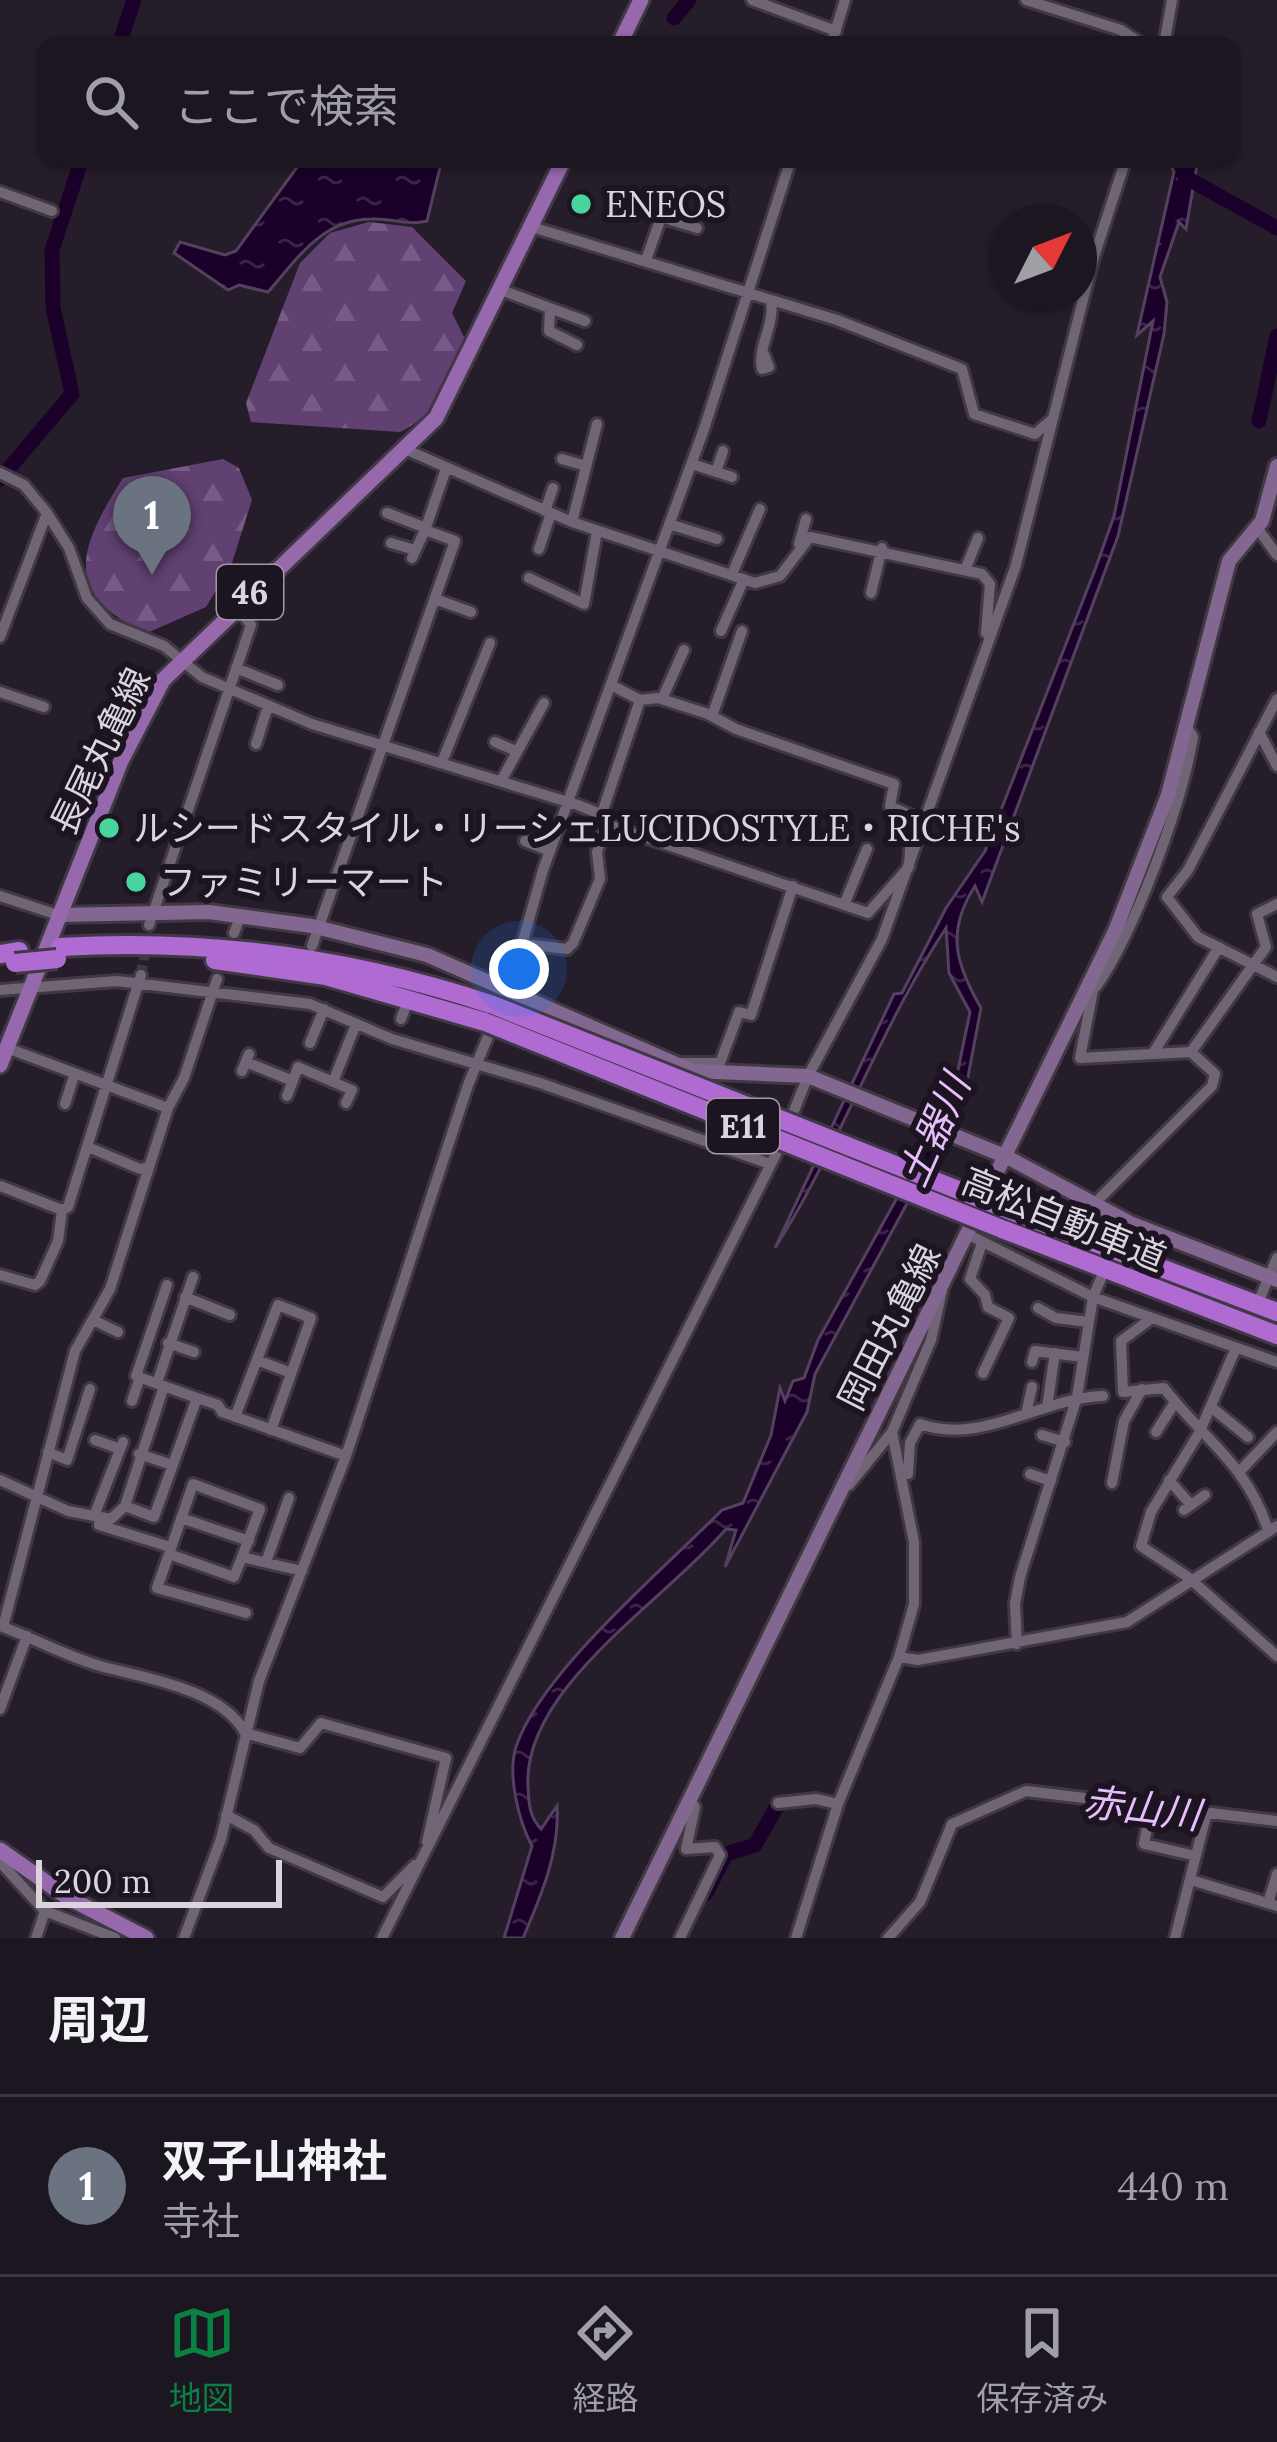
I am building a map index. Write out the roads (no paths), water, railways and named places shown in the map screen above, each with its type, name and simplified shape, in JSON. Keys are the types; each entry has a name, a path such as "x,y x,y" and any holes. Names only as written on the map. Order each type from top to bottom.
{"highway":[{"name":"高松自動車道","path":"8,958 177,944 277,953 435,985 495,1006 1277,1335"},
{"name":"高松自動車道","path":"1006,1220 1277,1312"}],"main road":[{"path":"623,36 641,0"},
{"name":"長尾丸亀線","path":"0,1065 144,711 180,659 436,418 560,168"},
{"name":"岡田丸亀線","path":"622,1938 942,1288 975,1239 1000,1155 1094,985 1168,795 1229,561 1258,529 1277,466"},
{"path":"58,915 241,915 318,927 423,954 495,1006 672,1064 723,1077 812,1077 1000,1155 1126,1222 1272,1278"},
{"path":"0,1850 67,1897 146,1938"}],"street":[{"path":"752,0 836,31"},
{"path":"834,36 845,0"},
{"path":"1026,0 1130,36"},
{"path":"1166,36 1172,0"},
{"path":"184,1938 226,1815 244,1733 346,1456 461,1105 480,1065 495,1006 524,944 550,850 692,464 788,168"},
{"path":"382,1938 882,939 1031,518 1093,260 1123,168"},
{"path":"0,193 52,211"},
{"path":"646,260 669,195"},
{"path":"661,217 697,228"},
{"path":"532,227 771,301 962,369 974,414 986,422 1035,434 1056,413"},
{"path":"501,290 586,321"},
{"path":"764,354 774,318 771,301"},
{"path":"550,309 549,331 577,345"},
{"path":"572,522 596,424"},
{"path":"407,450 572,522 738,577 766,582 780,576 810,537 882,548 982,574 990,584 988,640"},
{"path":"716,472 723,452"},
{"path":"562,459 586,466"},
{"path":"692,464 732,477"},
{"path":"391,543 413,554 446,469"},
{"path":"0,473 17,481 46,513 100,617 268,706 501,781 868,913 910,867 912,816 890,806 894,784 662,699 640,700 613,686"},
{"path":"539,549 553,488"},
{"path":"721,631 760,509"},
{"path":"0,637 46,513"},
{"path":"312,946 455,542 387,513"},
{"path":"800,546 806,519"},
{"path":"670,524 717,539"},
{"path":"1258,529 1277,555"},
{"path":"529,578 584,604 597,531"},
{"path":"965,570 978,538"},
{"path":"871,593 882,548"},
{"path":"555,611 561,595"},
{"path":"435,599 471,612"},
{"path":"150,918 251,625 236,605"},
{"path":"712,716 742,631"},
{"path":"442,762 490,643"},
{"path":"662,699 684,650"},
{"path":"236,668 278,685"},
{"path":"0,692 44,707"},
{"path":"1277,699 1188,870 1167,897 1190,931 1277,977"},
{"path":"524,944 567,949 573,944 600,879 597,852 604,820 640,700"},
{"path":"501,781 544,703"},
{"path":"256,744 268,706"},
{"path":"1259,732 1277,766"},
{"path":"495,742 516,751"},
{"path":"525,841 550,850"},
{"path":"844,905 867,849"},
{"path":"672,1064 720,1063 740,1012 751,1015 793,886"},
{"path":"2,902 58,915"},
{"path":"1191,1052 1266,946 1255,917 1277,904"},
{"path":"234,933 241,915"},
{"path":"1154,1052 1219,947"},
{"path":"417,974 423,954"},
{"path":"0,990 141,979 215,986 324,1009 356,1024 770,1164"},
{"path":"0,1186 62,1210 68,1207 141,979"},
{"path":"1094,985 1080,1058 1191,1052 1215,1074 1212,1085 1094,1204"},
{"path":"215,986 184,1078 168,1108 110,1289 81,1335 2,1626 196,1695 239,1723 244,1733 300,1748 322,1723 446,1758 422,1858 383,1897 269,1848 254,1830 226,1815"},
{"path":"293,1002 298,987"},
{"path":"310,1043 324,1009"},
{"path":"333,1082 356,1024"},
{"path":"7,1048 168,1108"},
{"path":"246,1062 293,1081"},
{"path":"287,1096 298,1067 352,1090 346,1103"},
{"path":"311,1091 318,1075"},
{"path":"64,1104 74,1076"},
{"path":"88,1148 140,1169 148,1167"},
{"path":"0,1275 35,1285 40,1281 58,1241 62,1210"},
{"path":"1116,1245 1126,1222"},
{"path":"983,1373 1009,1318 988,1307 970,1279 975,1239 1093,1297 1277,1362"},
{"path":"1260,1298 1277,1258"},
{"path":"1017,1644 1017,1591 1065,1442 1093,1297 1102,1276"},
{"path":"0,1480 34,1497 111,1520 125,1506 168,1343 194,1277"},
{"path":"132,1401 167,1285"},
{"path":"835,1504 892,1432 931,1340 942,1288"},
{"path":"185,1297 230,1315"},
{"path":"236,1417 278,1305 311,1318 271,1430"},
{"path":"1038,1308 1056,1318 1088,1322"},
{"path":"899,1657 918,1660 1127,1622 1273,1528 1240,1470 1199,1433 1164,1388 1123,1392 1121,1341 1152,1318"},
{"path":"93,1320 118,1332"},
{"path":"1249,1330 1199,1433 1168,1480 1141,1546 1192,1581 1277,1656"},
{"path":"168,1343 194,1352"},
{"path":"1032,1362 1035,1351 1083,1357"},
{"path":"1047,1407 1055,1353"},
{"path":"257,1360 291,1373"},
{"path":"140,1378 346,1456"},
{"path":"48,1452 67,1460 94,1390 69,1383"},
{"path":"1026,1414 1032,1387"},
{"path":"1112,1483 1124,1421 1142,1389"},
{"path":"907,1489 910,1443 920,1424 950,1435 1077,1396 1103,1396"},
{"path":"125,1506 154,1517 196,1398"},
{"path":"1156,1432 1175,1402"},
{"path":"1211,1407 1248,1437"},
{"path":"796,1938 838,1804 899,1657 917,1591 907,1489 892,1432"},
{"path":"1240,1470 1277,1432"},
{"path":"1042,1435 1065,1442"},
{"path":"95,1440 122,1446 102,1483 99,1525 170,1550 234,1577 260,1509 194,1484 181,1518 170,1550 157,1588 246,1613"},
{"path":"140,1454 172,1465"},
{"path":"1030,1474 1052,1480"},
{"path":"1168,1480 1187,1508 1204,1495"},
{"path":"266,1562 289,1498"},
{"path":"181,1518 249,1541"},
{"path":"242,1557 302,1570"},
{"path":"0,1708 27,1636"},
{"path":"888,1938 920,1902 952,1824 1026,1791 1277,1821"},
{"path":"778,1803 816,1798 838,1804"},
{"path":"680,1938 720,1855 716,1847 686,1849 695,1807 690,1800"},
{"path":"1151,1808 1144,1844 1196,1856"},
{"path":"1175,1938 1207,1815"},
{"path":"0,1862 45,1911 115,1938"},
{"path":"1191,1880 1272,1904 1277,1874"},
{"path":"36,1938 45,1911"}],"water":[{"path":"296,168 440,168 427,221 372,219 339,226 312,243 268,292 239,285 228,290 174,253 180,242 225,255 236,251"},
{"path":"1172,168 1196,168 1186,229 1179,222 1160,277 1167,302 1164,334 1118,536 982,902 975,886 960,918 960,961 981,1008 964,1098 815,1374 807,1412 725,1567 736,1530 726,1529 602,1648 548,1715 532,1750 528,1787 532,1814 541,1829 557,1806 552,1857 523,1938 504,1938 532,1846 519,1812 513,1771 516,1747 529,1718 607,1622 722,1510 743,1503 771,1435 780,1388 785,1401 793,1381 804,1378 818,1340 952,1099 970,1012 949,973 946,928 900,1006 820,1169 775,1248 894,994 902,993 946,908 985,851 1096,567 1114,516 1153,321 1137,335"}],"waterway":[{"path":"122,36 134,0"},
{"path":"674,18 689,0"},
{"path":"0,479 72,394 53,307 52,250 79,168"},
{"name":"赤山川","path":"1185,177 1277,228"},
{"name":"赤山川","path":"1259,421 1277,336"},
{"name":"赤山川","path":"706,1893 726,1854 755,1845 777,1806"}],"tunnel":[{"path":"141,975 149,925"}],"place":[{"name":"ENEOS","path":"581,204"},
{"name":"双子山神社","path":"152,575"},
{"name":"ルシードスタイル・リーシェLUCIDOSTYLE・RICHE's","path":"109,828"},
{"name":"ファミリーマート","path":"136,882"}],"water label":[{"name":"土器川","path":"934,1130"}]}
